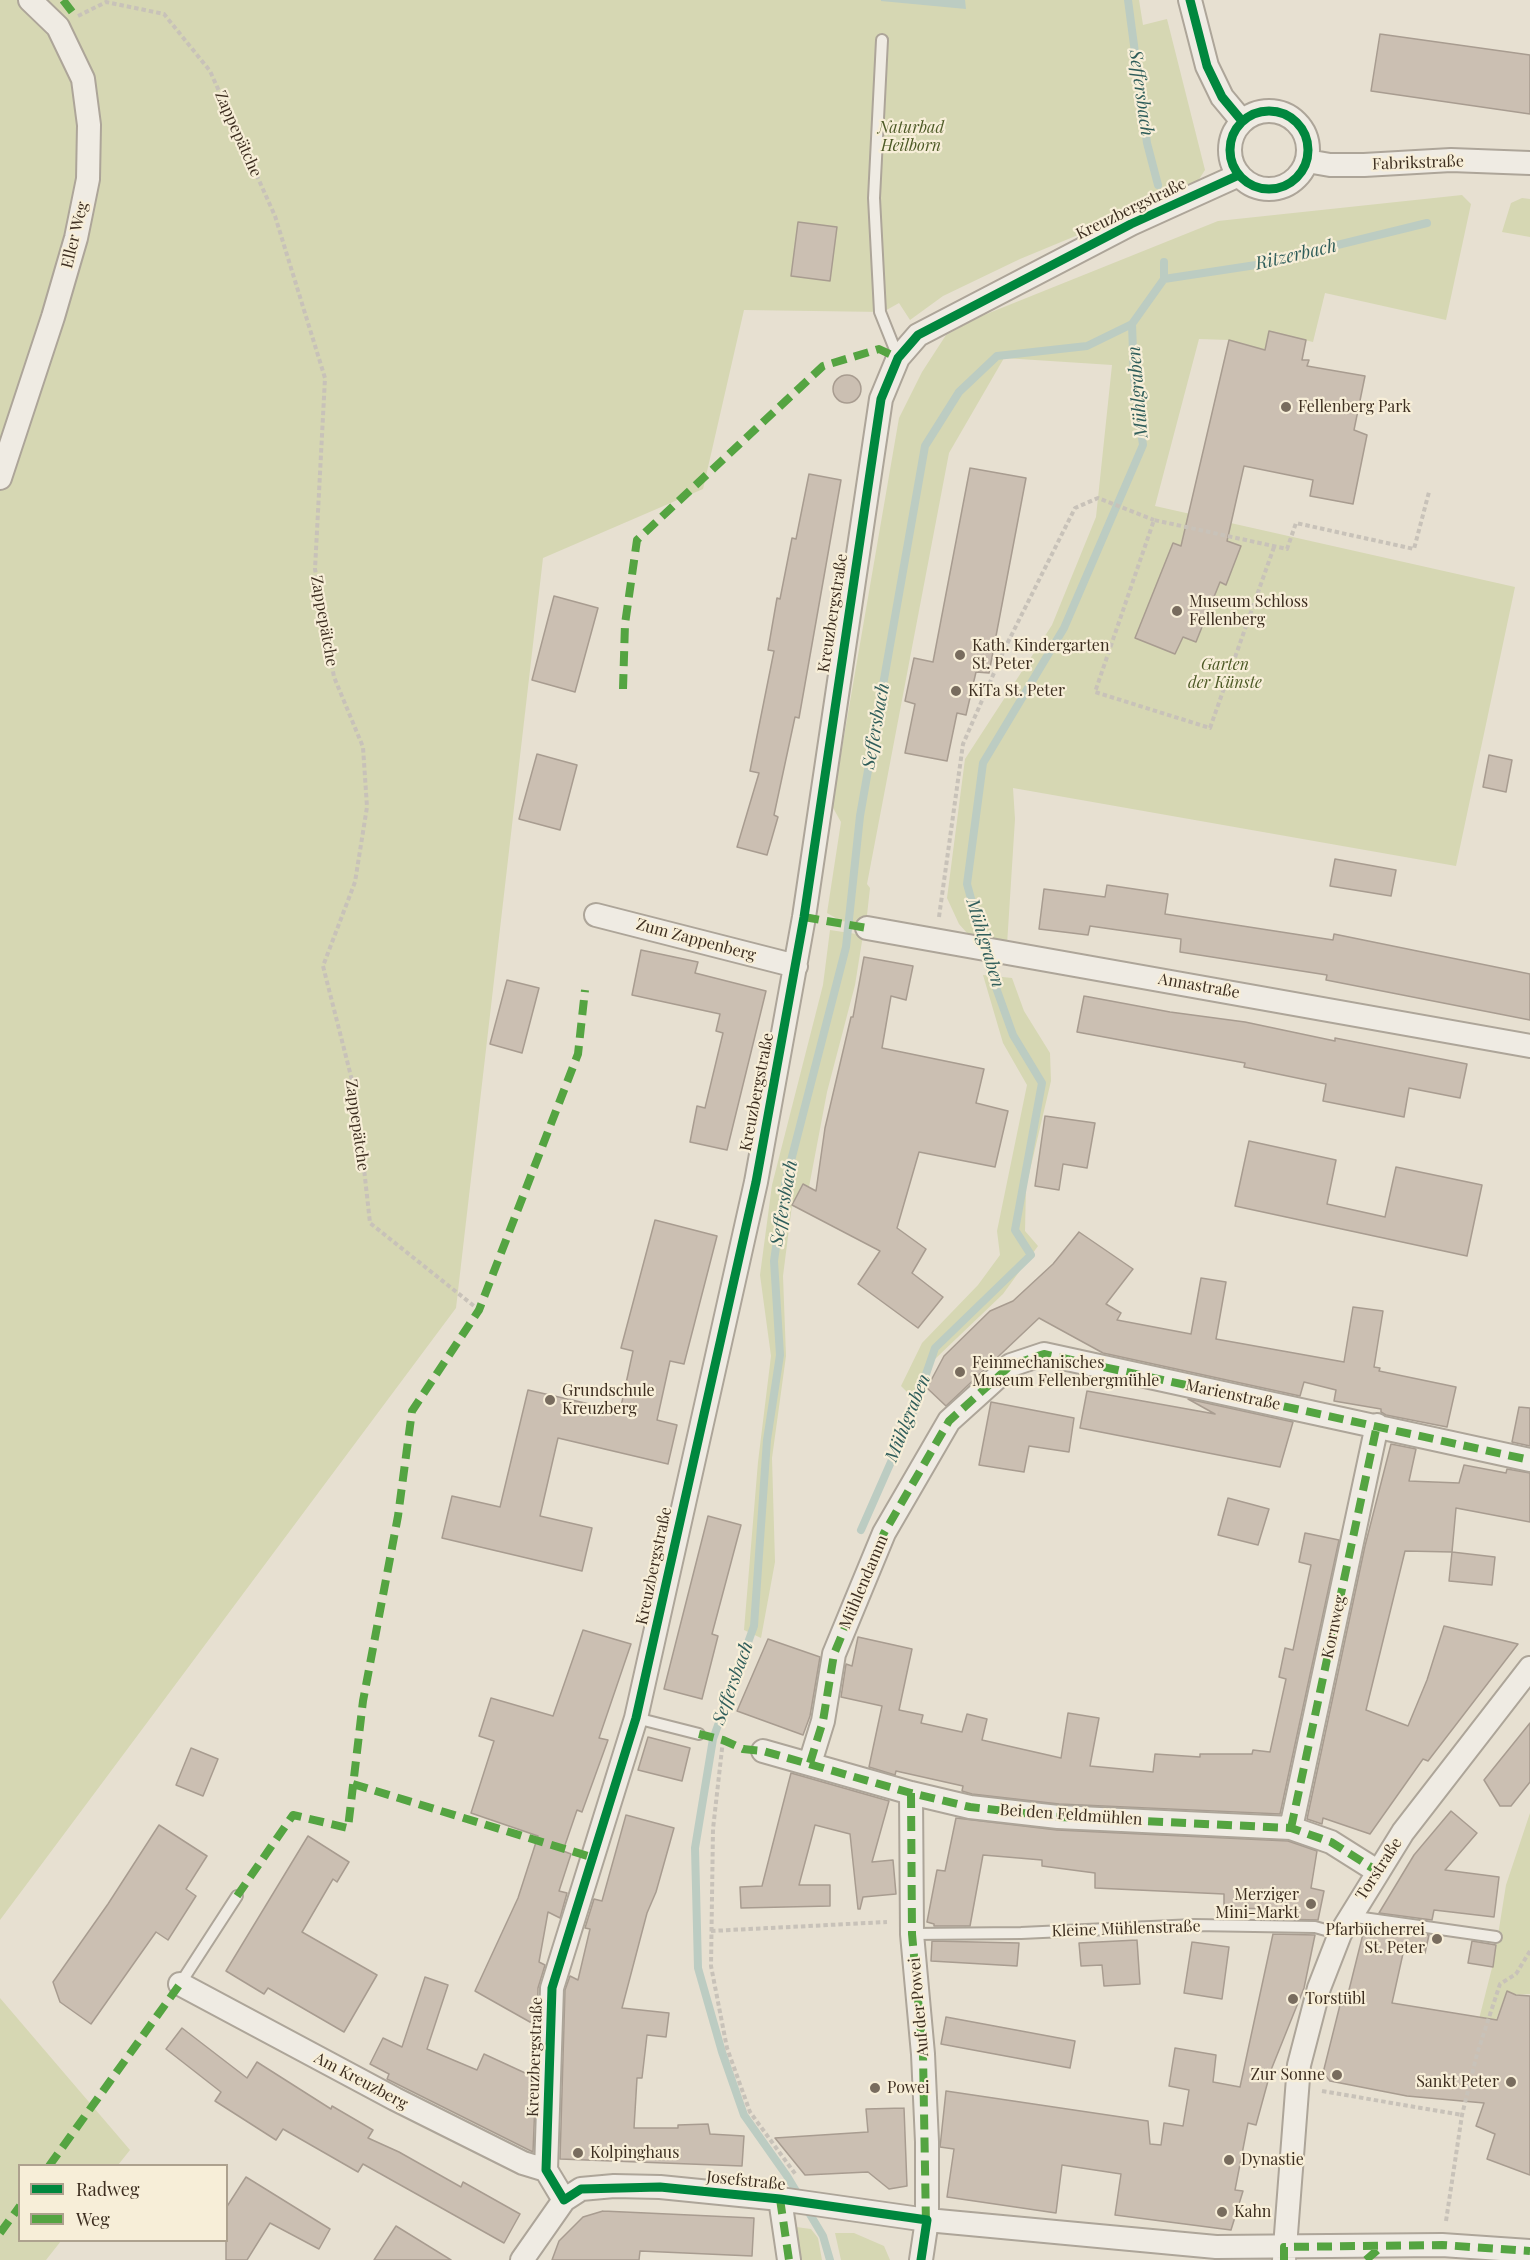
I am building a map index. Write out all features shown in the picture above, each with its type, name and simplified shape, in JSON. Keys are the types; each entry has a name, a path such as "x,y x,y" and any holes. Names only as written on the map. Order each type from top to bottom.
{"street":[{"name":"Eller Weg","path":"0,478 60,294 76,238 88,179 89,124 83,79 58,27 30,0"},
{"path":"1190,0 1207,66 1222,97 1242,121"},
{"path":"1263,111 1286,114 1303,131 1307,142 1307,160 1296,177 1286,185 1274,189 1249,184 1239,175 1233,165 1230,148 1234,130 1242,121 1263,111"},
{"name":"Fabrikstraße","path":"1307,160 1330,165 1451,160 1530,163"},
{"name":"Kreuzbergstraße","path":"546,2170 552,1988 636,1718 756,1182 796,966 881,399 898,358 918,335 1131,224 1239,175"},
{"name":"Zum Zappenberg","path":"596,915 796,966"},
{"name":"Annastraße","path":"867,928 936,938 1530,1046"},
{"name":"Marienstraße","path":"955,1416 1011,1365 1044,1354 1530,1460"},
{"name":"Mühlendamm","path":"810,1763 823,1721 834,1654 884,1533 949,1421 955,1416"},
{"name":"Kornweg","path":"1291,1828 1377,1425"},
{"name":"Torstraße","path":"1284,2253 1299,2065 1319,1988 1345,1925 1403,1832 1530,1668"},
{"name":"Bei den Feldmühlen","path":"762,1751 911,1793 970,1807 1058,1817 1291,1828 1331,1842 1377,1871"},
{"name":"Auf der Powei","path":"911,1793 912,1927 924,2054 927,2220 921,2260"},
{"name":"Am Kreuzberg","path":"180,1984 395,2099 523,2163 546,2170"},
{"path":"546,2170 564,2200"},
{"name":"Josefstraße","path":"522,2260 547,2220 564,2200 581,2189 614,2186 660,2187 787,2200 927,2220 1284,2253 1374,2253 1442,2245 1530,2251"},
{"path":"787,2200 789,2260"}],"lane":[{"path":"882,40 874,198 880,312 898,358"},
{"path":"636,1718 699,1734"},
{"path":"180,1984 237,1896"},
{"name":"Kleine Mühlenstraße","path":"912,1927 1021,1933 1194,1925 1315,1927 1345,1925 1496,1937"}],"path":[{"path":"936,938 963,744 1004,650 1075,508 1098,498 1154,520 1287,549 1296,523 1414,549 1429,492"},
{"path":"1154,520 1095,692 1210,729 1274,547"},
{"path":"723,1740 713,1829 711,1966 731,2059 750,2112 792,2171 801,2178"},
{"path":"711,1931 912,1927"},
{"path":"1442,2245 1462,2115 1477,2054 1500,1984 1516,1974 1530,1951"},
{"path":"1297,2087 1462,2115"}],"green space":[{"name":"Naturbad Heilborn","path":"0,0 1139,0 1143,25 1167,19 1205,170 1194,187 1020,259 943,296 910,320 899,303 883,312 744,310 703,489 543,558 456,1308 0,1920"},
{"name":"Garten der Künste","path":"1462,195 1471,204 1446,320 1325,293 1313,342 1270,332 1265,350 1229,340 1199,339 1155,506 1515,587 1456,866 1013,788 1015,819 1007,945 975,942 959,924 947,898 965,759 1052,625 1096,517 1112,365 1004,358 949,453 867,884 870,888 866,924 841,921 827,913 841,822 832,806 899,418 922,372 946,335 979,317 1218,221"},
{"path":"1522,198 1530,199 1530,237 1502,232 1511,203"},
{"path":"830,930 863,935 855,985 827,1092 809,1187 803,1184 792,1205 783,1276 786,1356 772,1458 775,1562 761,1638 744,1630 758,1462 771,1356 760,1275 772,1185 823,985"},
{"path":"983,975 1012,978 1024,1011 1050,1053 1051,1081 1026,1187 1025,1231 1038,1246 1003,1294 934,1360 920,1405 901,1386 922,1343 978,1285 1000,1255 997,1231 1027,1085 1003,1043"},
{"path":"1530,1813 1530,1994 1515,1995 1507,1991 1491,2033 1477,2027 1494,1960 1506,1885"},
{"path":"0,1998 130,2150 119,2164 18,2164 18,2242 60,2242 46,2260 0,2260"},
{"path":"796,2227 811,2229 818,2238 822,2260 800,2260"},
{"path":"835,2233 854,2233 884,2246 890,2260 841,2260"}],"shaded area":[{"path":"881,0 965,0 966,9 881,1"}],"building":[{"path":"1380,34 1530,55 1530,114 1371,91"},
{"path":"798,222 837,227 830,281 791,276"},
{"name":"Fellenberg Park","path":"1269,331 1306,340 1302,360 1309,360 1307,366 1365,376 1354,430 1367,435 1353,504 1310,496 1313,480 1244,466 1227,541 1241,546 1226,585 1220,582 1196,642 1183,637 1175,654 1135,638 1173,543 1181,546 1229,340 1265,350"},
{"path":"847,375 857,379 861,389 857,399 847,403 837,399 833,389 837,379"},
{"path":"970,468 1026,478 989,673 976,672 966,715 957,713 947,761 905,753 915,704 905,701 914,658 933,662"},
{"path":"809,474 841,480 799,718 795,717 774,815 778,817 767,855 737,847 759,773 750,771 774,651 768,650 777,598 780,599 792,538 796,539"},
{"path":"554,596 598,608 575,692 532,680"},
{"path":"537,754 577,765 560,830 519,819"},
{"path":"1489,755 1512,760 1506,792 1483,787"},
{"path":"1335,859 1396,870 1391,896 1330,886"},
{"path":"1107,885 1168,894 1165,914 1333,940 1334,934 1530,974 1530,1020 1326,980 1327,975 1180,952 1181,939 1090,926 1088,935 1039,929 1044,889 1105,897"},
{"path":"641,950 698,962 695,973 766,991 727,1150 690,1142 697,1106 705,1108 723,1033 716,1031 720,1014 632,995"},
{"path":"864,957 913,966 906,1000 891,996 882,1048 984,1069 976,1103 1008,1111 995,1167 919,1152 897,1228 926,1249 912,1273 943,1297 918,1328 858,1284 880,1251 792,1205 803,1184 816,1191 825,1128 851,1017 853,1017"},
{"path":"507,980 539,988 522,1053 490,1044"},
{"path":"1084,996 1170,1012 1245,1022 1335,1041 1335,1038 1467,1064 1460,1098 1409,1088 1404,1117 1323,1101 1326,1084 1244,1067 1245,1063 1077,1032"},
{"path":"1045,1116 1095,1123 1087,1168 1063,1164 1059,1190 1035,1186"},
{"path":"1249,1141 1336,1160 1327,1204 1385,1217 1396,1167 1482,1185 1467,1256 1235,1206"},
{"name":"Grundschule Kreuzberg","path":"655,1220 717,1236 684,1364 670,1361 657,1420 677,1425 668,1464 558,1438 540,1516 592,1528 582,1571 442,1538 452,1496 500,1507 528,1390 620,1411 633,1351 621,1348"},
{"path":"1079,1232 1133,1269 1106,1304 1121,1313 1117,1320 1191,1334 1201,1278 1226,1282 1216,1339 1344,1362 1353,1307 1383,1311 1374,1367 1380,1368 1379,1371 1456,1387 1447,1427 1386,1415 1381,1412 1381,1409 1334,1401 1336,1390 1304,1382 1300,1396 1103,1353 1039,1318 946,1406 927,1388 944,1356 990,1311 1013,1301 1053,1264"},
{"path":"1087,1391 1215,1414 1188,1399 1293,1422 1280,1467 1080,1428"},
{"path":"991,1402 1074,1418 1069,1452 1029,1446 1024,1472 979,1465"},
{"path":"1519,1407 1530,1408 1530,1446 1512,1442"},
{"path":"1391,1444 1416,1449 1409,1481 1459,1483 1464,1465 1506,1473 1507,1469 1530,1473 1530,1522 1456,1508 1452,1552 1405,1551 1366,1710 1408,1726 1427,1680 1444,1626 1518,1644 1428,1761 1423,1759 1370,1834 1323,1818 1322,1824 1307,1819 1365,1546"},
{"path":"1228,1498 1269,1509 1258,1545 1218,1535"},
{"path":"708,1516 741,1525 712,1634 718,1636 702,1699 664,1689"},
{"path":"1305,1533 1339,1540 1280,1814 1059,1804 972,1794 962,1791 963,1786 896,1771 895,1775 869,1767 882,1706 841,1697 846,1664 852,1666 858,1637 912,1649 899,1710 923,1715 921,1723 962,1732 967,1714 987,1719 982,1740 1061,1758 1068,1713 1099,1718 1090,1766 1153,1772 1155,1754 1200,1757 1200,1754 1252,1754 1253,1750 1270,1752 1286,1679 1279,1677 1285,1648 1293,1650 1311,1565 1299,1562"},
{"path":"1452,1552 1495,1557 1492,1585 1449,1581"},
{"path":"583,1630 631,1644 599,1738 608,1740 582,1812 577,1810 563,1851 571,1854 559,1891 567,1893 560,1918 548,1912 539,1962 545,1965 538,1988 537,2026 475,1991 518,1898 538,1836 471,1813 494,1741 479,1736 491,1698 553,1716"},
{"path":"768,1639 820,1657 810,1716 803,1735 737,1711"},
{"path":"1530,1723 1530,1782 1511,1806 1500,1806 1484,1780"},
{"path":"648,1737 690,1748 682,1781 638,1770"},
{"path":"191,1748 218,1759 203,1796 176,1785"},
{"path":"791,1773 889,1801 872,1862 893,1860 896,1894 863,1897 860,1909 858,1909 850,1834 815,1825 799,1885 830,1885 830,1906 741,1908 740,1887 762,1886"},
{"path":"1451,1811 1477,1833 1445,1870 1499,1877 1494,1917 1434,1910 1432,1920 1379,1913 1414,1855"},
{"path":"626,1815 674,1828 656,1892 647,1913 622,2008 669,2013 666,2037 647,2035 642,2078 637,2078 634,2128 678,2128 678,2125 708,2124 710,2134 744,2136 742,2166 560,2159 565,1990 570,1976 578,1980 590,1929 585,1928 594,1899 602,1901"},
{"path":"956,1818 1057,1830 1288,1841 1317,1851 1311,1888 1324,1891 1318,1920 1276,1919 1279,1909 1224,1908 1224,1894 1095,1888 1095,1873 1042,1866 1042,1860 983,1855 970,1926 934,1926 927,1922 937,1870 945,1871"},
{"path":"159,1825 207,1856 186,1889 196,1896 168,1940 156,1932 91,2024 60,2002 53,1982 108,1904"},
{"path":"308,1836 349,1862 337,1882 333,1879 302,1932 377,1975 344,2032 268,1988 264,1994 226,1971"},
{"path":"1365,1926 1429,1935 1425,1953 1404,1949 1392,2003 1497,2020 1507,1991 1516,1995 1530,1996 1530,2175 1487,2159 1495,2134 1476,2126 1484,2103 1407,2096 1330,2081 1323,2073 1343,1993 1348,1994"},
{"path":"1273,1934 1315,1935 1304,1988 1271,2070 1256,2125 1248,2123 1235,2190 1243,2191 1231,2230 1115,2215 1121,2174 1062,2165 1056,2213 947,2197 954,2149 940,2147 946,2091 1148,2121 1150,2144 1161,2145 1164,2123 1183,2126 1189,2090 1169,2086 1175,2048 1216,2055 1213,2082 1240,2087"},
{"path":"1137,1940 1140,1984 1104,1986 1102,1965 1081,1966 1079,1943"},
{"path":"932,1941 1019,1943 1017,1966 931,1961"},
{"path":"1472,1941 1496,1945 1493,1967 1468,1963"},
{"path":"1192,1942 1229,1947 1222,1999 1184,1993"},
{"path":"425,1977 448,1985 427,2049 477,2070 484,2054 536,2078 533,2152 387,2079 389,2074 370,2064 383,2038 402,2047"},
{"path":"946,2017 1075,2041 1070,2068 941,2044"},
{"path":"182,2028 247,2078 257,2062 331,2109 332,2106 373,2130 368,2138 399,2152 461,2187 463,2182 520,2214 504,2243 363,2164 358,2172 283,2129 276,2140 215,2101 221,2092 166,2049"},
{"path":"904,2108 907,2186 889,2189 868,2172 805,2175 775,2138 868,2132 866,2109"},
{"path":"246,2177 330,2229 319,2249 270,2223 247,2260 226,2260 228,2205"},
{"path":"603,2211 754,2218 752,2256 640,2251 639,2260 552,2260 559,2241 583,2217"},
{"path":"396,2226 451,2260 374,2260"}],"waterway":[{"name":"Seffersbach","path":"1128,0 1147,143 1158,185"},
{"name":"Ritzerbach","path":"1164,279 1256,265 1427,223"},
{"name":"Seffersbach","path":"830,2260 823,2236 787,2176 744,2115 722,2052 698,1968 695,1848 713,1739 754,1626 767,1440 780,1355 774,1261 785,1184 846,947 860,816 925,446 959,392 997,356 1087,346 1132,324 1164,279 1164,262"},
{"name":"Mühlgraben","path":"861,1530 913,1412 935,1348 1031,1255 1015,1230 1042,1083 1013,1035 994,982 967,884 983,763 1064,628 1143,445 1134,378 1132,324"}],"marked path":[{"path":"63,0 76,17"},
{"path":"623,689 625,624 637,540 823,366 879,349 898,358"},
{"path":"804,917 867,928"},
{"path":"237,1896 293,1815 348,1828 363,1701 398,1516 412,1411 479,1310 578,1054 585,990"},
{"path":"810,1763 823,1721 834,1654 884,1533 949,1421 1011,1365 1044,1354 1530,1460"},
{"path":"1291,1828 1377,1425"},
{"path":"699,1734 723,1740 743,1749 763,1751 911,1793 970,1807 1058,1817 1291,1828 1331,1842 1377,1871"},
{"path":"353,1784 591,1857"},
{"path":"911,1793 912,1934 923,2054 926,2225"},
{"path":"50,2164 180,1984"},
{"path":"780,2199 789,2260"},
{"path":"0,2233 18,2209"},
{"path":"1284,2260 1284,2247 1442,2245 1530,2251"},
{"path":"1366,2260 1382,2246"}],"cycle path":[{"path":"1190,0 1207,66 1222,97 1242,121"},
{"path":"1269,111 1284,114 1297,122 1305,135 1308,150 1305,165 1297,178 1284,186 1269,189 1254,186 1241,178 1233,165 1230,150 1233,135 1241,122 1254,114 1269,111"},
{"path":"921,2260 927,2220 780,2199 660,2187 581,2189 564,2200 546,2170 552,1988 636,1718 756,1182 804,917 881,399 898,358 918,335 1131,224 1239,175"}],"place":[{"name":"Fellenberg Park","path":"1286,407"},
{"name":"Museum Schloss Fellenberg","path":"1177,611"},
{"name":"Kath. Kindergarten St. Peter","path":"960,655"},
{"name":"KiTa St. Peter","path":"956,691"},
{"name":"Feinmechanisches Museum Fellenbergmühle","path":"960,1372"},
{"name":"Grundschule Kreuzberg","path":"550,1400"},
{"name":"Merziger Mini-Markt","path":"1311,1904"},
{"name":"Pfarbücherrei St. Peter","path":"1437,1939"},
{"name":"Torstübl","path":"1293,1999"},
{"name":"Zur Sonne","path":"1337,2075"},
{"name":"Sankt Peter","path":"1511,2082"},
{"name":"Powei","path":"875,2088"},
{"name":"Kolpinghaus","path":"578,2153"},
{"name":"Dynastie","path":"1229,2160"},
{"name":"Kahn","path":"1222,2212"}]}
